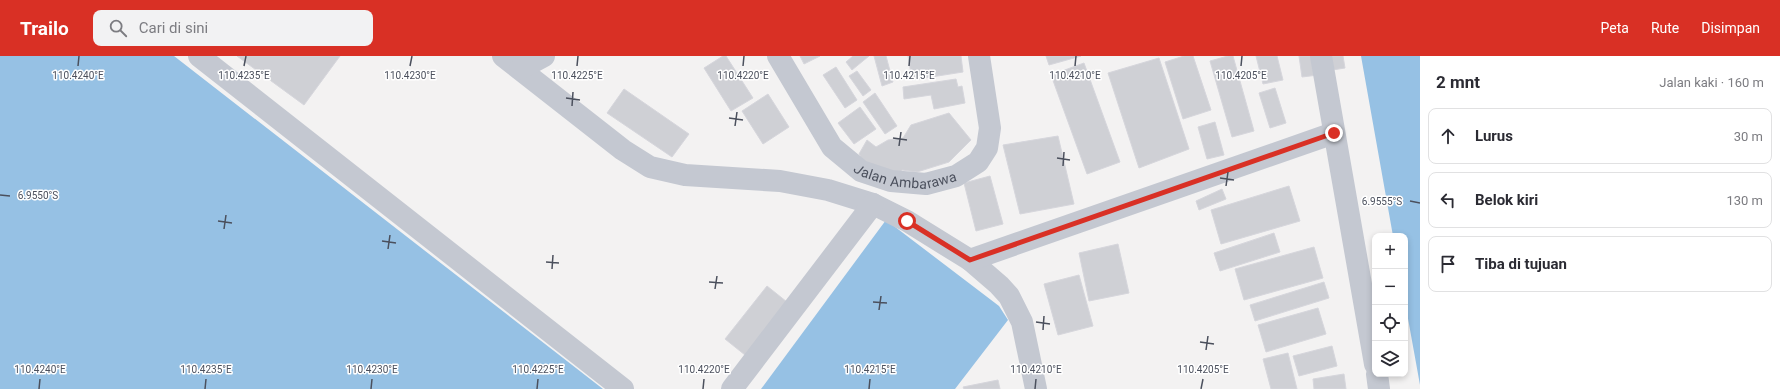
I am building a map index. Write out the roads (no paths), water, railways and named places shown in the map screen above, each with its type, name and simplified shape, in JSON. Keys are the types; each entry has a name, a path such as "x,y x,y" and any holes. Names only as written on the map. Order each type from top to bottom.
{"street":[{"path":"199,56 623,389"},
{"path":"511,62 544,56"},
{"name":"Jalan Ambarawa","path":"778,56 832,147 861,171 891,181 926,184 956,176 978,162 987,148 990,128 979,56"},
{"path":"1321,56 1372,347"},
{"path":"511,62 623,150 650,167 685,175 780,181 828,190 873,204 907,221 970,260 999,285 1009,296 1022,322 1036,389"},
{"path":"970,260 1334,133"},
{"path":"732,389 873,204"},
{"path":"1377,377 1379,389"}],"water":[{"path":"0,56 174,56 603,389 0,389"},
{"path":"1361,56 1420,56 1420,385 1408,319 1408,233 1392,233"},
{"path":"886,220 999,306 1008,320 955,389 761,389"}]}
